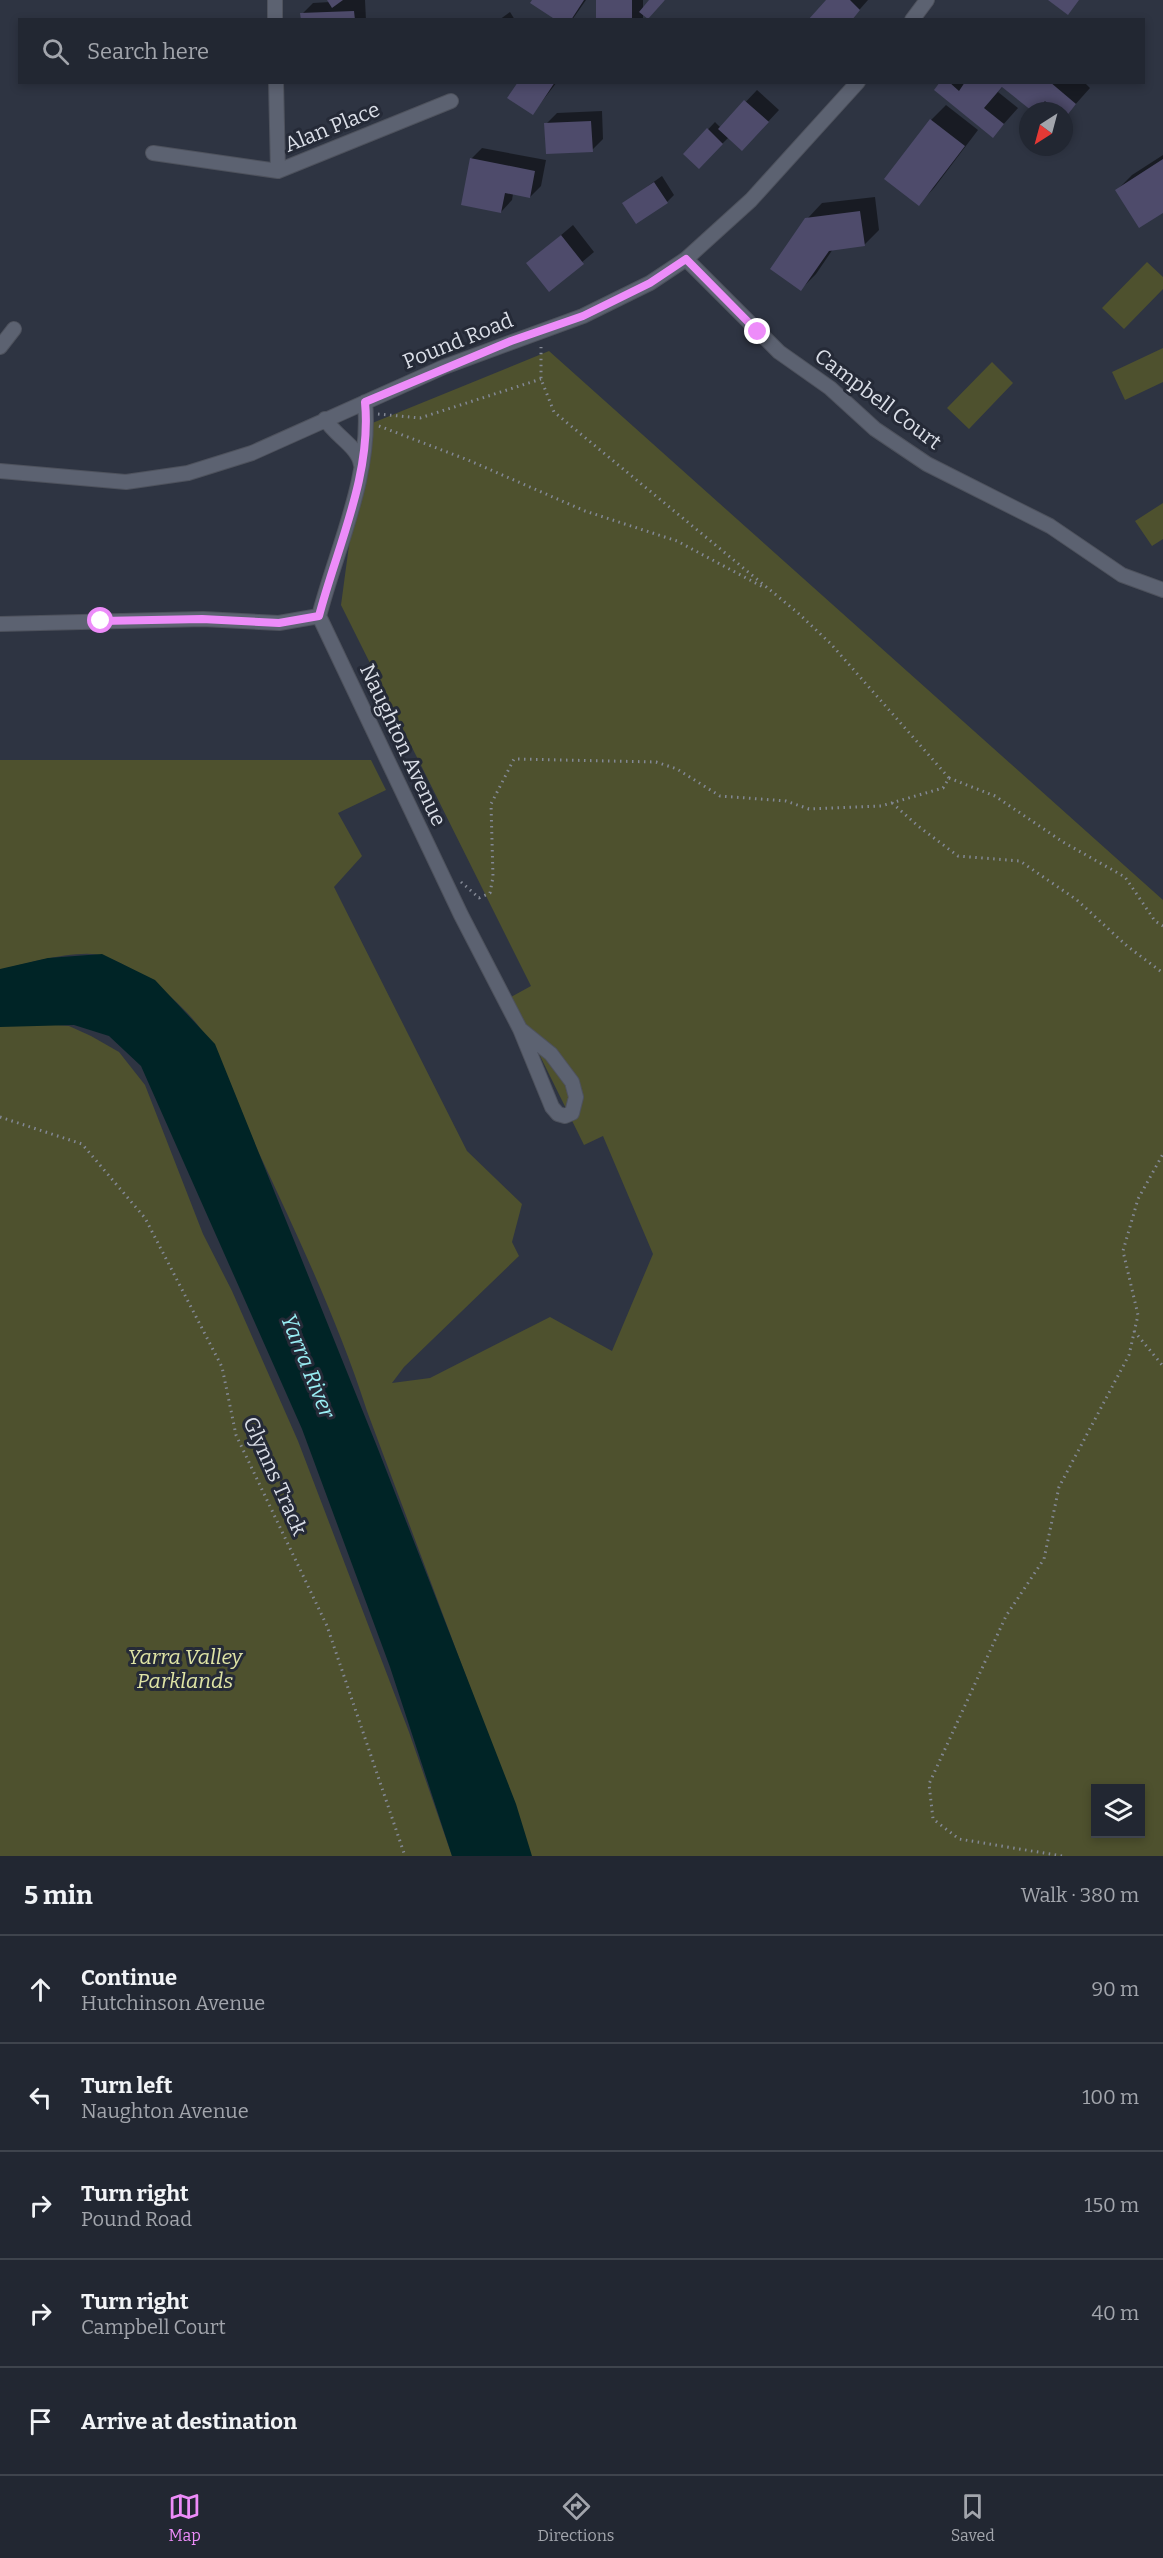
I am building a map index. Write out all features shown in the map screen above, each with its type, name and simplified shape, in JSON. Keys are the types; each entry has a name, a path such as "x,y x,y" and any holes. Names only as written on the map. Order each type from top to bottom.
{"street":[{"path":"275,0 275,18"},
{"path":"914,18 927,0"},
{"path":"276,84 278,171"},
{"name":"Pound Road","path":"0,471 126,482 188,473 252,453 325,419 366,412 444,367 583,316 650,283 686,259 752,200 856,84"},
{"name":"Alan Place","path":"153,153 278,171 451,101"},
{"name":"Campbell Court","path":"686,259 778,352 830,388 875,429 927,465 1050,526 1122,575 1163,590"},
{"path":"0,347 14,329"},
{"path":"0,624 202,619 279,623 319,616 362,468 366,412"},
{"path":"325,419 332,430 356,452 362,468"},
{"name":"Naughton Avenue","path":"319,616 461,915 520,1029 552,1107 558,1114 566,1116 572,1113 576,1097 572,1082 551,1054 520,1029"}],"path":[{"path":"546,328 540,350 541,379 554,412 831,644 949,778 995,796 1063,842 1125,877 1155,921 1163,926"},
{"path":"366,412 420,418 541,379"},
{"path":"366,412 585,512 677,541 770,591"},
{"path":"460,880 479,898 490,893 493,877 491,804 514,759 656,762 677,769 720,796 786,801 809,809 881,806 944,788 949,778"},
{"path":"892,802 918,826 958,856 1020,861 1077,900 1127,946 1163,973"},
{"name":"Glynns Track","path":"0,1117 82,1144 145,1218 222,1367 236,1435 327,1626 405,1856"},
{"path":"1062,1856 959,1839 933,1819 929,1784 1005,1616 1044,1559 1059,1487 1128,1355 1138,1315 1123,1251 1138,1199 1163,1154"},
{"path":"1134,1331 1163,1366"}],"green space":[{"path":"1147,262 1163,277 1163,289 1124,329 1102,308"},
{"path":"1163,348 1163,382 1125,400 1112,372"},
{"path":"549,351 1163,900 1163,1856 528,1856 505,1781 343,1344 317,1279 212,1047 191,1017 172,998 139,974 103,956 67,955 0,970 0,760 371,760 386,790 338,813 362,856 334,887 467,1151 522,1204 512,1242 519,1256 404,1367 392,1383 430,1378 550,1317 612,1351 653,1254 603,1136 584,1145 511,997 531,986 341,605 365,426"},
{"path":"992,362 1013,383 969,429 947,408"},
{"path":"1163,503 1163,539 1152,546 1135,521"},
{"name":"Yarra Valley Parklands","path":"14,1022 69,1026 91,1036 119,1052 145,1085 203,1234 232,1291 298,1441 409,1732 452,1856 0,1856 0,1027"}],"water":[{"name":"Yarra River","path":"102,954 155,980 215,1044 378,1449 516,1804 532,1856 452,1856 390,1667 302,1429 141,1066 109,1036 74,1025 0,1027 0,969 48,958"}],"building":[{"path":"327,0 343,0 332,8"},
{"path":"532,0 584,0 572,18 553,18 530,3"},
{"path":"596,0 632,0 632,18 596,18"},
{"path":"649,0 665,0 649,18 639,12"},
{"path":"826,0 850,0 860,10 854,18 810,18"},
{"path":"1048,0 1079,0 1068,15"},
{"path":"354,11 355,18 301,18 300,13"},
{"path":"517,84 554,84 533,115 507,98"},
{"path":"938,84 951,84 959,91 964,84 1052,84 1076,104 1073,108 1073,102 1021,102 1002,87 984,108 1004,124 993,138 934,90"},
{"path":"744,100 769,122 742,151 718,129"},
{"path":"930,119 965,146 919,206 884,179"},
{"path":"591,121 593,152 546,154 544,123"},
{"path":"707,128 723,144 699,169 683,154"},
{"path":"470,158 535,171 530,198 505,193 501,213 461,205"},
{"path":"1163,159 1163,213 1139,228 1115,190"},
{"path":"654,182 668,203 636,224 622,203"},
{"path":"860,211 865,246 829,251 801,291 770,269 805,218"},
{"path":"561,235 584,264 549,292 526,263"}],"route":[{"path":"101,621 202,619 279,623 319,616 362,468 366,422 365,402 444,367 583,316 650,283 686,259 758,332"}]}
